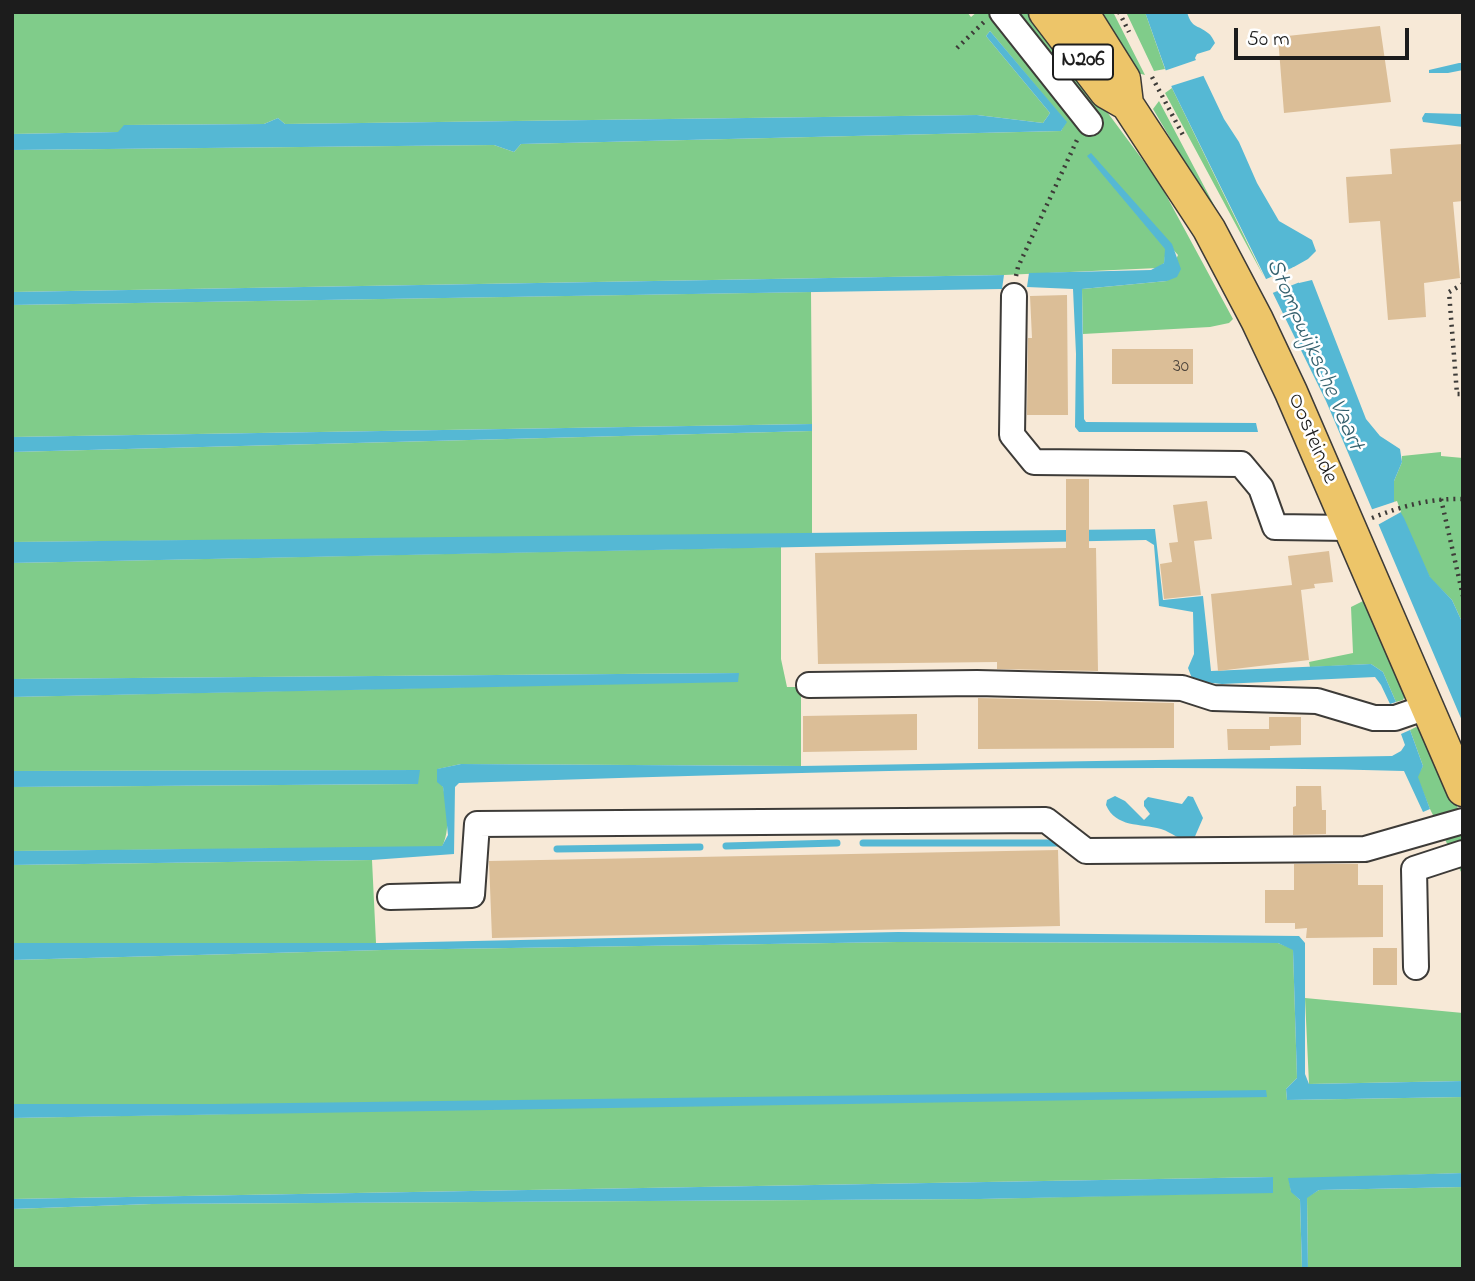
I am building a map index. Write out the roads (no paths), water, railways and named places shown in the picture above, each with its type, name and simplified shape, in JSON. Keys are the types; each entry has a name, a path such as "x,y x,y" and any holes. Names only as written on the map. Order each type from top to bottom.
{"main road":[{"name":"Oosteinde","path":"1045,12 1106,92 1127,104"},
{"name":"Oosteinde","path":"1082,12 1124,79 1127,104 1209,229 1246,296 1360,524 1427,707 1463,790"}],"street":[{"path":"994,17 1090,123"},
{"path":"1014,296 1012,435 1034,462 1241,464 1261,488 1275,527 1360,524"},
{"path":"809,685 977,683 1182,688 1213,698 1317,701 1374,718 1395,718 1427,707"},
{"path":"390,897 472,895 477,824 1046,820 1086,851 1365,849 1463,821"},
{"path":"1416,967 1413,870 1463,853"}],"water":[{"name":"Stompwijksche Vaart","path":"1145,12 1187,12 1193,24 1211,36 1215,43 1210,50 1197,54 1195,58 1224,119 1239,142 1257,183 1279,221 1312,240 1316,251 1292,268 1299,283 1312,280 1366,419 1380,436 1400,449 1402,462 1394,481 1394,501 1430,577 1452,600 1463,624 1463,723 1326,401 1172,88"},
{"path":"990,31 1067,122 1061,131 521,144 514,152 494,145 12,150 12,134 118,132 124,125 264,124 278,118 285,124 977,115 1043,123 1050,113 986,36"},
{"path":"1463,63 1463,70 1429,73 1429,70"},
{"path":"1425,113 1463,114 1463,127 1423,122"},
{"path":"1091,153 1172,244 1181,269 1177,277 1167,281 1082,289 1084,419 1086,422 1256,423 1258,432 1079,432 1075,427 1073,289 1027,287 1029,273 1151,270 1164,263 1165,249 1087,156"},
{"path":"1004,275 1002,289 12,305 12,292"},
{"path":"812,424 812,431 12,452 12,437"},
{"path":"1155,529 1163,600 1203,596 1211,671 1371,664 1383,672 1396,702 1390,704 1375,677 1222,684 1193,681 1188,668 1194,654 1193,612 1159,606 1154,545 1146,540 12,563 12,542"},
{"path":"739,673 738,682 12,697 12,679"},
{"path":"1410,730 1423,766 1418,777 1430,809 1423,812 1404,771 1050,769 459,783 455,787 454,854 372,860 12,865 12,851 442,846 448,835 443,787 437,782 437,769 461,764 801,766 1392,756 1405,745 1401,734"},
{"path":"420,770 418,784 12,787 12,771"},
{"path":"1115,796 1125,801 1144,820 1150,814 1144,806 1148,797 1182,804 1188,796 1193,797 1203,818 1193,841 1183,839 1161,829 1116,818 1106,805 1107,800"},
{"path":"898,932 1299,936 1305,943 1305,1074 1309,1084 1463,1081 1463,1097 1287,1100 1286,1089 1297,1078 1293,950 1278,943 897,942 382,950 12,960 12,943 379,943"},
{"path":"1266,1090 1267,1097 12,1118 12,1104 215,1104"},
{"path":"1463,1173 1463,1187 1319,1190 1307,1198 1308,1269 1302,1269 1300,1200 1291,1192 1288,1178"},
{"path":"1273,1177 1273,1193 980,1199 152,1204 12,1209 12,1199"}],"waterway":[{"path":"726,846 837,843"},
{"path":"863,843 1058,843"},
{"path":"557,849 700,847"}]}
